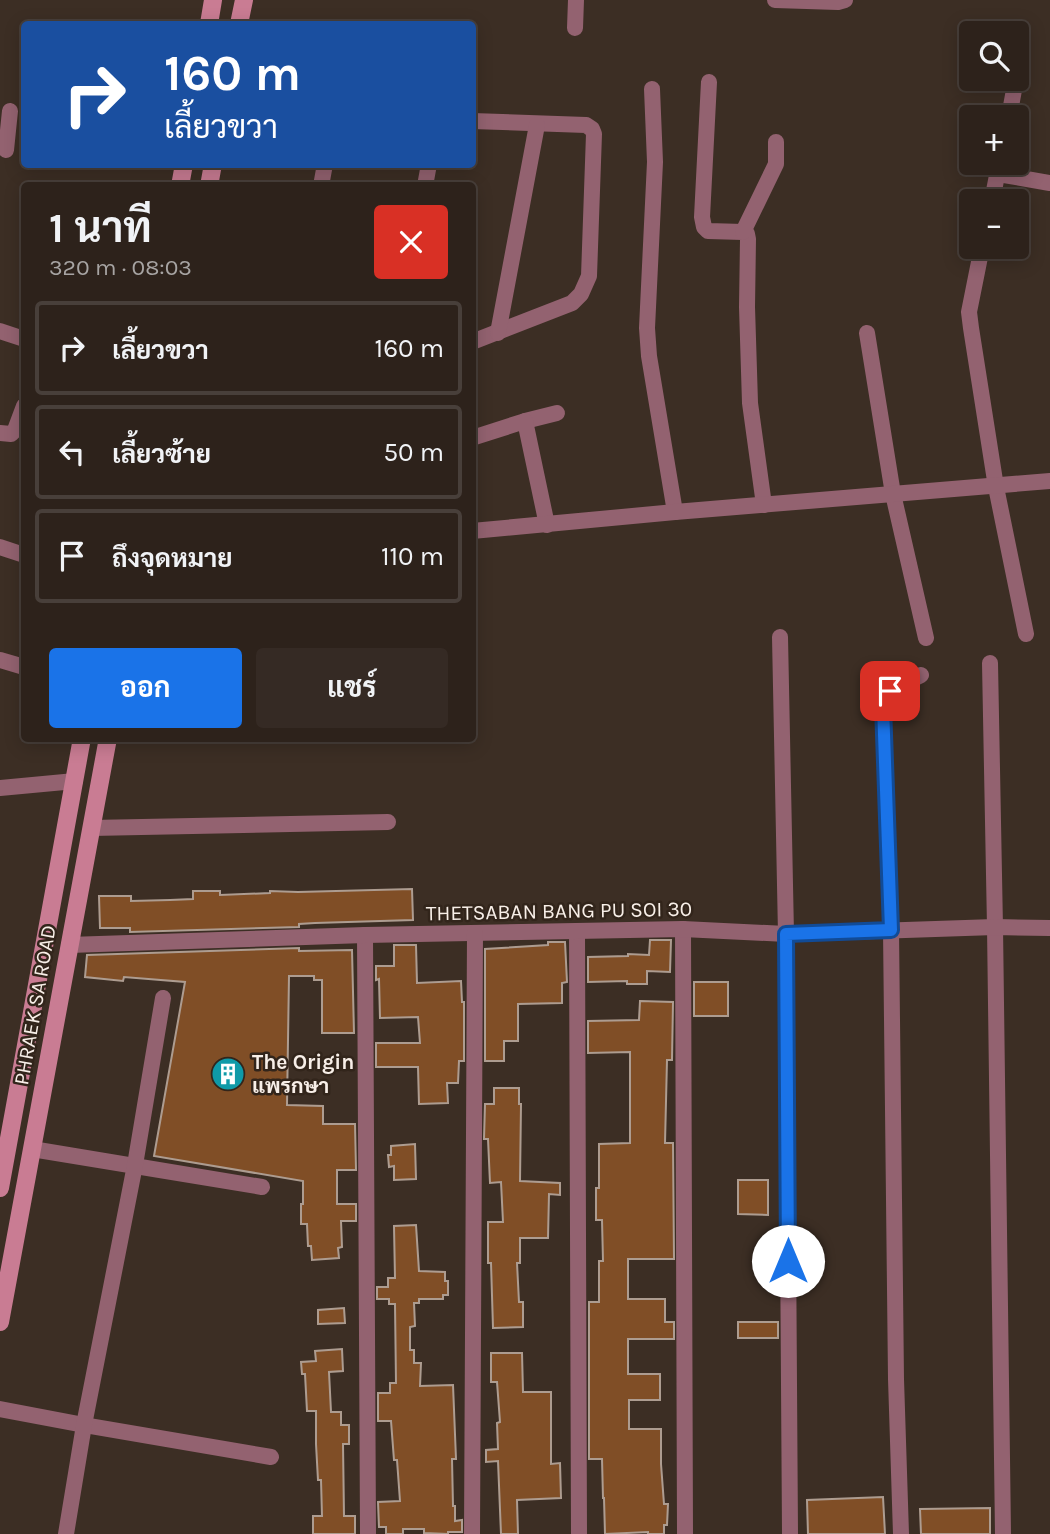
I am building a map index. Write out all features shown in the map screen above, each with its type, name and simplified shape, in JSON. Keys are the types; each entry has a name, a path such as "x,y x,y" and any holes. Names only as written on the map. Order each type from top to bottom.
{"main road":[{"path":"210,21 213,0"},
{"path":"240,21 244,0"},
{"name":"PHRAEK SA ROAD","path":"0,1188 81,742"},
{"name":"PHRAEK SA ROAD","path":"0,1322 107,742"}],"street":[{"path":"575,27 576,0"},
{"path":"775,0 845,0"},
{"path":"709,82 702,217 708,232 747,234 750,403 764,505"},
{"path":"652,89 655,162 647,328 649,356 675,512"},
{"path":"6,150 11,111"},
{"path":"476,121 586,125 594,134 589,276 581,293 572,303 476,341"},
{"path":"498,333 537,125"},
{"path":"743,232 776,164 776,142"},
{"path":"1023,175 1050,183"},
{"path":"980,259 969,312 996,487 1027,635"},
{"path":"0,331 21,333"},
{"path":"867,333 893,494 926,638"},
{"path":"476,437 557,413"},
{"path":"0,433 11,434 21,414"},
{"path":"525,421 547,525"},
{"path":"476,531 1050,481"},
{"path":"0,547 21,554"},
{"path":"779,636 786,934 790,1534"},
{"path":"0,660 21,666"},
{"path":"990,663 1003,1534"},
{"path":"901,1534 896,1379 891,930 883,706 885,696 890,691 921,675"},
{"path":"0,788 75,781"},
{"path":"91,828 388,822"},
{"name":"THETSABAN BANG PU SOI 30","path":"69,944 365,934 683,929 786,934 995,927 1050,928"},
{"path":"683,929 685,1534"},
{"path":"577,931 579,1534"},
{"path":"472,1534 475,933"},
{"path":"365,934 368,1534"},
{"path":"65,1534 135,1165 163,998"},
{"path":"32,1149 262,1187"},
{"path":"0,1409 271,1457"}],"building":[{"path":"412,889 413,920 315,923 299,924 299,927 130,932 130,928 100,928 99,896 131,896 131,901 193,899 193,891 220,891 220,895 270,891"},
{"path":"650,940 671,940 670,972 647,971 647,984 627,984 627,981 588,982 588,957 649,955"},
{"path":"548,942 565,942 567,982 562,983 562,1003 518,1004 518,1041 504,1041 504,1061 485,1061 485,949 548,945"},
{"path":"394,945 416,945 417,983 461,981 464,1002 464,1061 459,1061 458,1083 447,1083 448,1103 419,1104 418,1067 376,1067 376,1043 420,1043 418,1017 380,1018 376,966 394,966"},
{"path":"299,948 299,951 352,950 354,1033 322,1033 322,980 314,980 314,976 289,976 287,1105 323,1106 323,1124 355,1124 356,1170 337,1170 337,1204 356,1204 356,1221 341,1221 342,1247 338,1248 339,1258 312,1260 307,1224 301,1224 303,1181 154,1156 185,982 85,977 87,955"},
{"path":"694,982 728,982 728,1016 694,1016"},
{"path":"640,1001 673,1002 672,1060 667,1060 665,1143 673,1143 674,1259 628,1259 628,1299 665,1299 665,1322 674,1322 674,1339 628,1339 628,1374 660,1374 660,1400 629,1400 629,1429 661,1429 664,1504 668,1504 667,1525 664,1525 664,1534 605,1534 602,1459 589,1459 589,1302 599,1302 599,1261 603,1261 602,1220 596,1220 599,1144 630,1143 630,1052 588,1053 588,1021 639,1020"},
{"path":"494,1088 519,1088 520,1181 560,1183 560,1195 549,1194 548,1238 520,1238 520,1263 517,1263 519,1302 523,1302 523,1327 493,1328 488,1222 503,1222 501,1182 490,1183 488,1139 484,1139 485,1104 494,1104"},
{"path":"415,1144 416,1179 394,1180 394,1166 389,1167 388,1155 391,1155 391,1146"},
{"path":"738,1180 768,1180 768,1215 738,1214"},
{"path":"416,1225 419,1271 445,1272 445,1281 448,1281 448,1295 443,1295 443,1299 419,1299 419,1303 414,1303 415,1326 410,1327 410,1350 414,1350 414,1363 421,1363 420,1386 453,1385 456,1459 452,1459 453,1506 455,1521 462,1520 462,1532 448,1534 424,1533 424,1529 403,1529 403,1534 386,1534 386,1527 379,1527 378,1502 400,1501 391,1421 378,1421 378,1393 390,1393 390,1383 396,1383 395,1304 389,1304 389,1299 377,1299 377,1287 388,1287 388,1278 395,1278 394,1226"},
{"path":"344,1308 345,1323 318,1324 318,1310"},
{"path":"738,1322 778,1322 778,1338 738,1338"},
{"path":"342,1349 343,1371 329,1372 331,1412 341,1412 341,1425 349,1425 349,1444 343,1444 344,1516 355,1516 355,1534 313,1534 313,1516 322,1516 321,1480 318,1480 316,1411 307,1411 305,1374 302,1374 301,1362 316,1361 315,1351"},
{"path":"491,1353 522,1353 523,1392 551,1392 551,1464 560,1463 561,1498 517,1500 518,1534 501,1534 498,1461 486,1462 486,1450 498,1449 497,1423 500,1422 497,1382 491,1382"},
{"path":"883,1497 885,1534 808,1534 807,1500"},
{"path":"990,1508 990,1534 921,1534 920,1509"}],"place":[{"name":"The Origin แพรกษา","path":"228,1074"}],"route":[{"path":"788,1261 786,934 891,930 883,706 885,696 890,691"}]}
